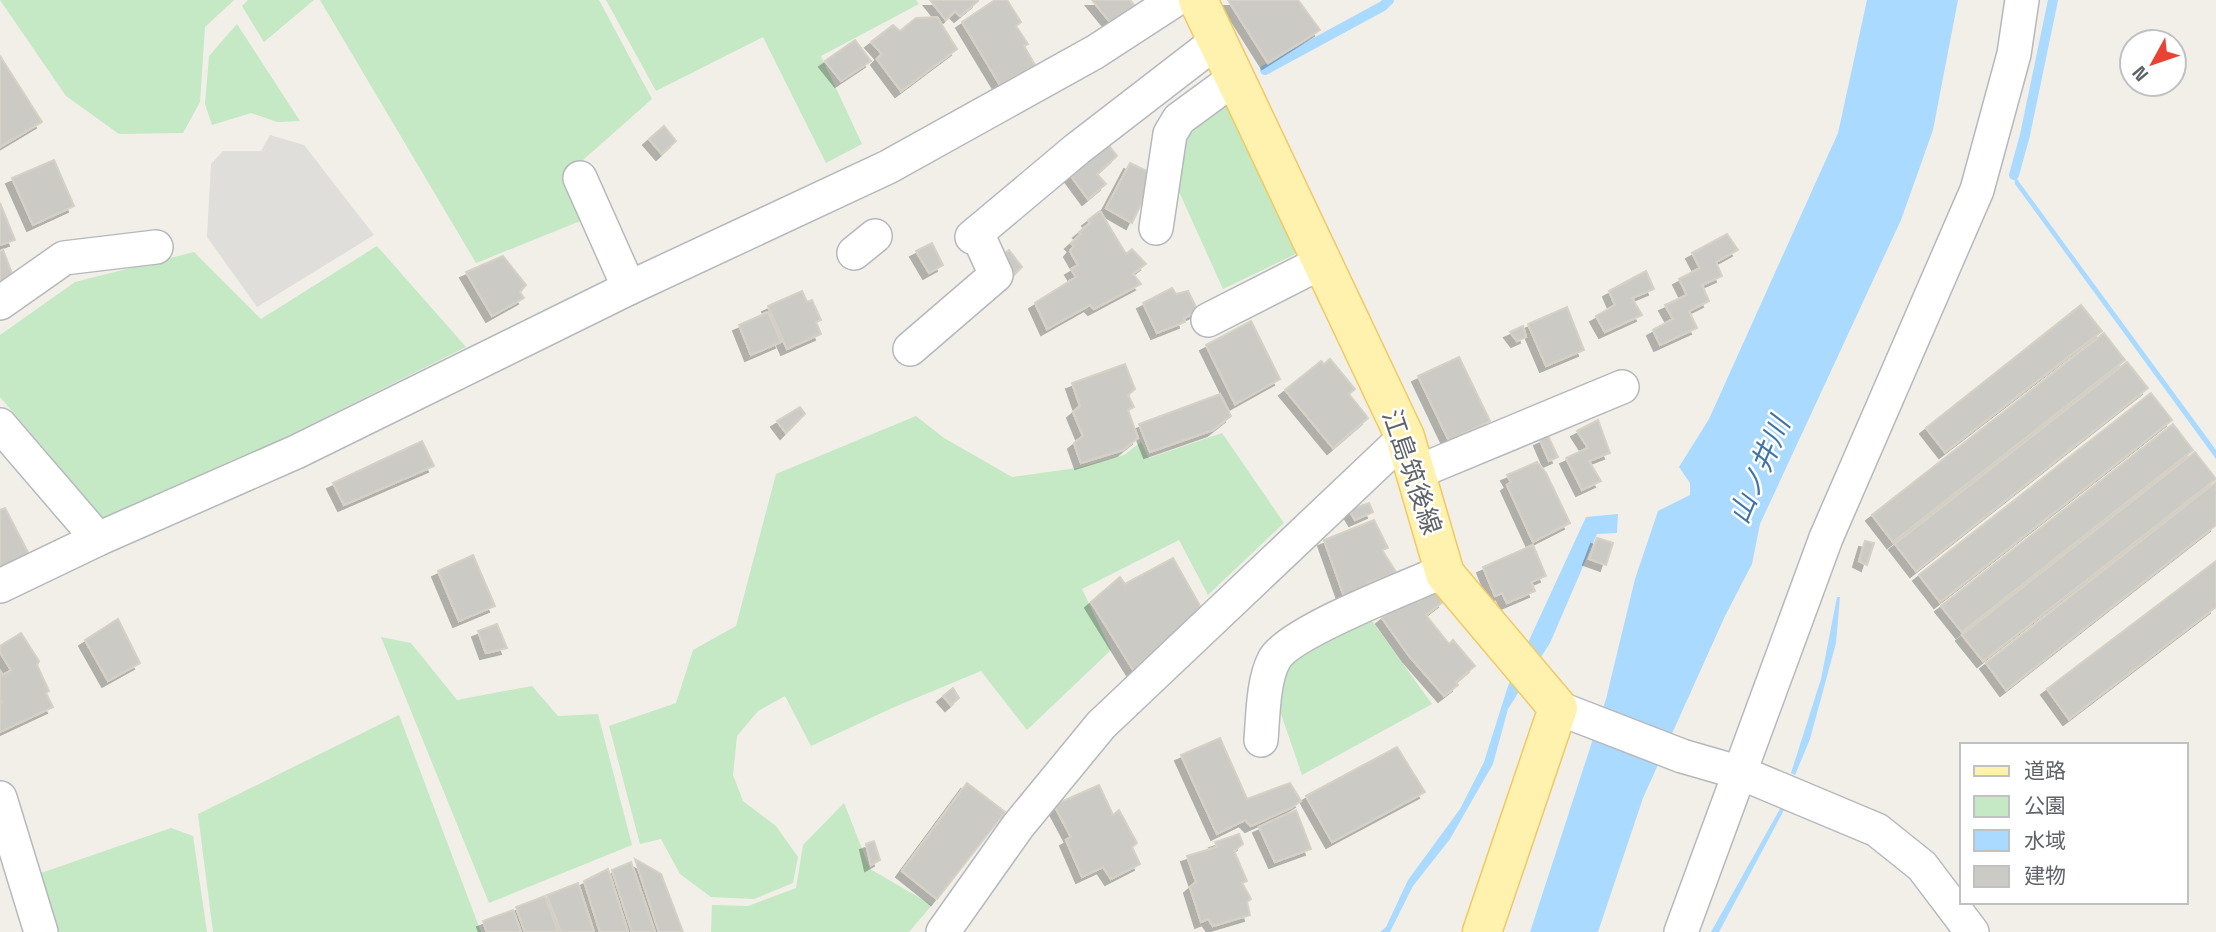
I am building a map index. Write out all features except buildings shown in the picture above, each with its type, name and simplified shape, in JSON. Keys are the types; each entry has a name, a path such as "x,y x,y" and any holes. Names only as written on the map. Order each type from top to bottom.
{"main road":[{"name":"江島筑後線","path":"1198,0 1405,437 1444,571 1573,714"},
{"path":"1482,932 1573,714"}],"street":[{"path":"0,586 98,539 296,452 629,288 888,166 1095,52 1175,0"},
{"path":"1681,932 1826,538 1977,190 2014,54 2022,0"},
{"path":"910,349 996,275 974,235 1077,149 1217,41"},
{"path":"1156,228 1170,134 1180,119 1235,78"},
{"path":"580,178 629,288"},
{"path":"0,303 64,258 156,247"},
{"path":"1208,320 1322,262"},
{"path":"1415,473 1622,387"},
{"path":"0,425 98,539"},
{"path":"943,932 1018,826 1101,724 1405,437"},
{"path":"1261,740 1272,662 1280,650 1307,632 1444,571"},
{"path":"1573,714 1682,756 1741,773 1877,830 1922,866 1972,932"},
{"path":"0,798 41,932"}],"shaded area":[{"path":"270,135 304,145 374,235 257,307 207,237 211,164 223,151 261,151"}],"green space":[{"path":"0,0 234,0 205,27 200,102 183,133 119,134 66,96"},
{"path":"248,0 314,0 264,42 242,6"},
{"path":"320,0 599,0 652,99 566,175 588,218 476,263"},
{"path":"606,0 916,0 919,4 821,56 862,144 826,163 763,37 656,91"},
{"path":"237,24 300,121 277,122 251,113 212,125 205,104 209,56"},
{"path":"1229,91 1304,250 1223,289 1176,185 1181,149 1191,120"},
{"path":"377,246 466,347 109,525 0,397 0,335 75,282 194,252 261,319"},
{"path":"916,416 944,438 1012,477 1077,468 1124,455 1141,442 1149,458 1222,433 1284,523 1208,595 1179,540 1082,589 1111,650 1027,730 981,671 811,746 785,696 758,711 737,736 733,775 743,801 776,826 798,857 793,883 754,899 711,897 680,874 661,839 640,844 609,726 676,703 693,650 736,626 776,474"},
{"path":"1367,614 1432,704 1302,775 1278,705 1285,662"},
{"path":"381,637 411,643 457,700 532,686 558,716 598,714 632,845 489,903"},
{"path":"399,715 481,932 213,932 198,814"},
{"path":"844,803 870,869 932,905 909,932 711,932 712,905 748,906 796,888 803,845"},
{"path":"171,828 193,836 207,932 58,932 41,873"}],"water":[{"name":"山ノ井川","path":"1867,0 1958,0 1933,130 1901,220 1760,524 1752,564 1725,616 1643,798 1598,932 1530,932 1606,699 1635,579 1658,511 1690,495 1690,483 1679,467 1709,419 1838,133"},
{"path":"2014,175 2216,450 2216,459 2015,184"},
{"path":"1618,514 1617,533 1597,534 1550,643 1508,709 1493,764 1450,839 1413,886 1390,932 1380,932 1386,927 1408,880 1460,809 1484,762 1508,686 1586,517"},
{"path":"1837,597 1840,597 1836,643 1810,739 1795,775 1791,773 1821,679"},
{"path":"1781,807 1785,808 1719,932 1711,932"}],"waterway":[{"path":"1265,70 1383,6 1389,0"},
{"path":"2014,175 2053,0"}]}
